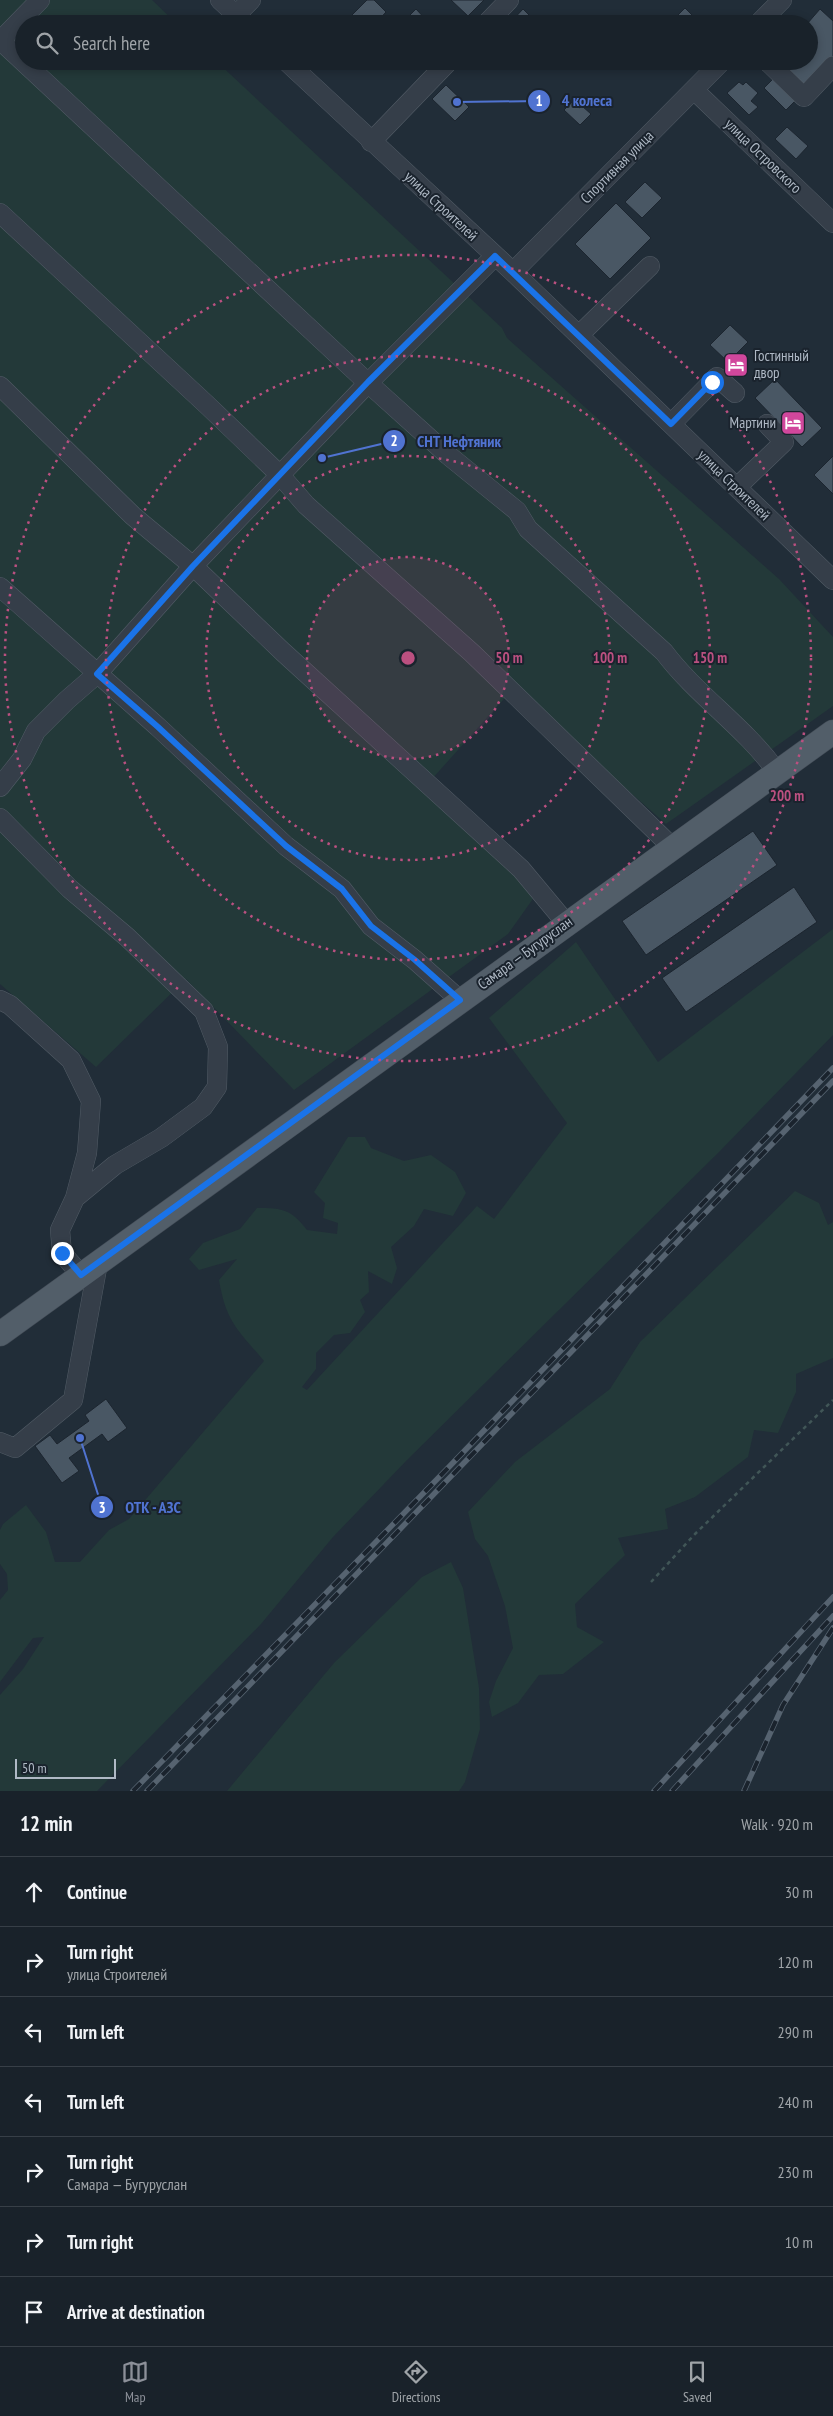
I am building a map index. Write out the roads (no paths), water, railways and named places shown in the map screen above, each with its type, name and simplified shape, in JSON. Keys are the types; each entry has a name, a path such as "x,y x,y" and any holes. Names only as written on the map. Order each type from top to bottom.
{"main road":[{"name":"Самара — Бугуруслан","path":"0,1334 566,923 833,732"}],"street":[{"path":"25,15 40,0"},
{"path":"220,0 237,15"},
{"path":"243,15 251,0"},
{"path":"495,15 509,0"},
{"path":"767,15 782,0"},
{"path":"15,26 0,41 15,55"},
{"path":"776,70 804,97 833,66"},
{"path":"31,70 448,456 517,511 528,529 664,652 680,673 763,752 777,772"},
{"name":"улица Строителей","path":"295,70 513,272 833,580"},
{"path":"371,142 440,70"},
{"name":"Спортивная улица","path":"513,272 713,70"},
{"name":"улица Островского","path":"694,90 831,216"},
{"path":"0,213 206,404 280,475 306,505 472,653 672,847"},
{"path":"0,787 22,759 36,731 97,674 193,566 368,382 495,256"},
{"path":"578,335 650,266"},
{"path":"671,424 717,377 735,393"},
{"path":"0,386 133,516 193,566 290,659 521,869 566,923"},
{"path":"737,487 784,442 767,424"},
{"path":"0,587 158,727 286,846 342,889 371,926 415,960 460,1000"},
{"path":"0,818 70,889 128,937 204,1011 218,1047 217,1087 203,1107 161,1138 115,1165 75,1198"},
{"path":"0,1000 10,1005 71,1060 91,1101 87,1153 75,1198 60,1230 62,1253 90,1269 73,1400 15,1448 0,1442"}],"railway":[{"path":"133,1791 447,1469 833,1068"},
{"path":"147,1791 833,1081"},
{"path":"654,1791 833,1597"},
{"path":"672,1791 833,1616"},
{"path":"744,1791 783,1705 833,1628"}],"place":[{"name":"4 колеса","path":"457,102"},
{"name":"Гостинный двор","path":"736,365"},
{"name":"Мартини","path":"793,423"},
{"name":"СНТ Нефтяник","path":"322,458"},
{"name":"ОТК - АЗС","path":"80,1438"}]}
